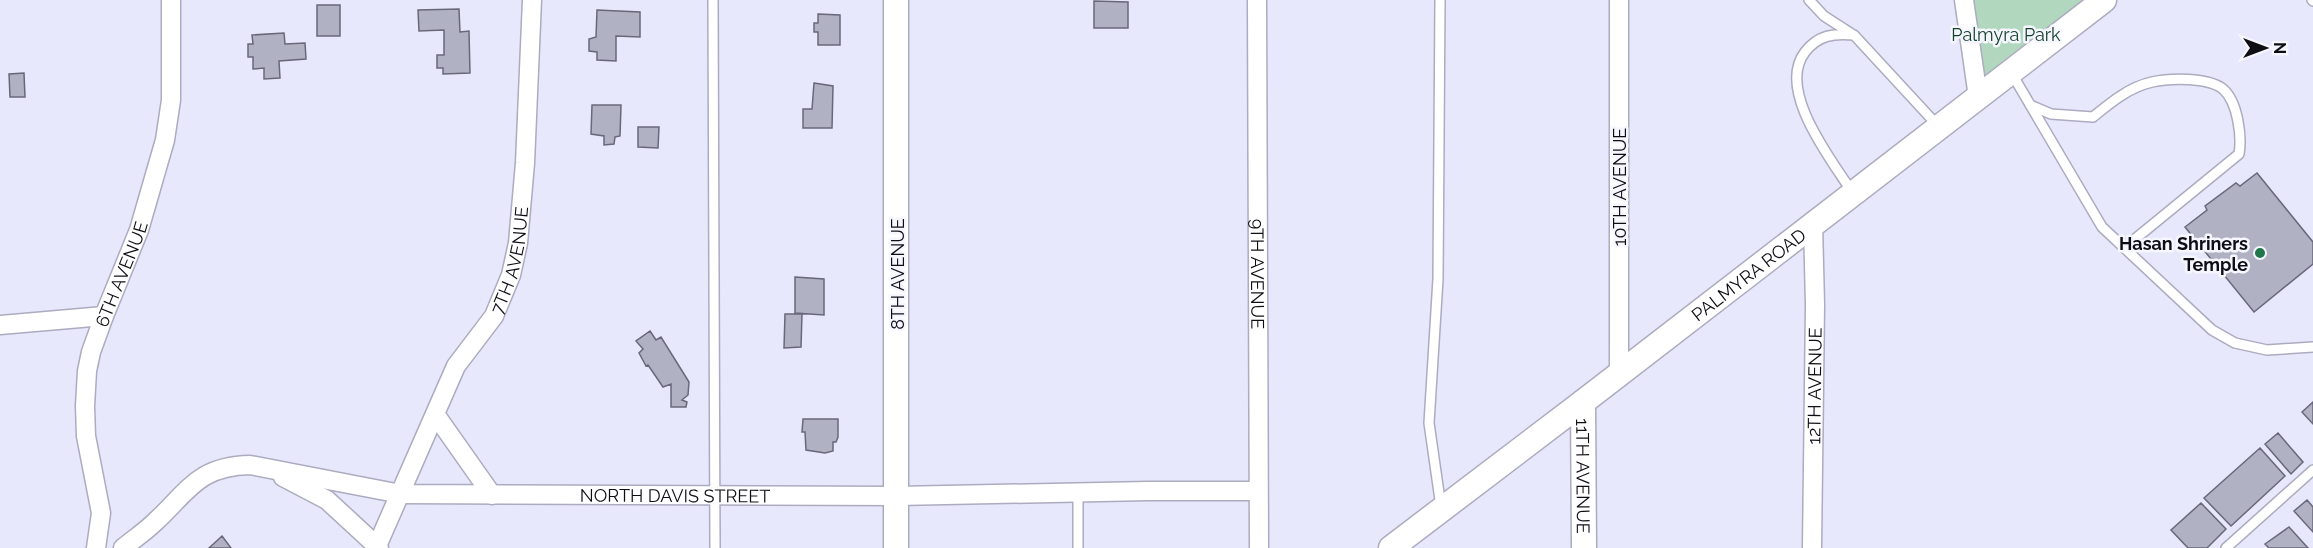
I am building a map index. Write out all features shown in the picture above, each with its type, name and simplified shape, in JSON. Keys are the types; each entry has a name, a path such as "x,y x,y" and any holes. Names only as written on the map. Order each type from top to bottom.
{"main road":[{"name":"8TH AVENUE","path":"896,0 896,548"},
{"name":"PALMYRA ROAD","path":"1391,548 2104,0"},
{"name":"11TH AVENUE","path":"1583,402 1584,548"}],"street":[{"name":"6TH AVENUE","path":"96,548 101,513 89,460 85,406 91,352 139,230 165,140 171,100 171,0"},
{"name":"7TH AVENUE","path":"378,547 456,366 494,316 501,304 511,275 518,243 525,164 532,0"},
{"name":"9TH AVENUE","path":"1257,0 1259,548"},
{"name":"10TH AVENUE","path":"1619,0 1619,373"},
{"path":"1964,0 1978,97"},
{"name":"12TH AVENUE","path":"1812,548 1815,305 1813,224"},
{"path":"0,325 104,316"},
{"path":"435,414 492,495"},
{"name":"NORTH DAVIS STREET","path":"123,548 155,523 196,480 233,465 250,465 401,494 897,496 1258,491"},
{"path":"265,468 327,500 378,547"}],"lane":[{"path":"713,0 715,548"},
{"path":"1440,0 1438,279 1428,423 1441,509"},
{"path":"1809,0 1824,16 1854,35 1939,127"},
{"path":"1853,193 1812,128 1799,99 1797,78 1803,55 1813,41 1834,33 1854,35"},
{"path":"2010,72 2102,227 2212,330 2235,344 2267,350 2313,347"},
{"path":"2030,105 2051,114 2093,117 2114,99 2151,82 2195,78 2224,90 2236,111 2242,139 2239,154 2124,248"},
{"path":"2226,548 2313,470"},
{"path":"1078,492 1078,548"}],"green space":[{"name":"Palmyra Park","path":"1967,0 2102,0 1981,95"}],"building":[{"path":"1094,1 1128,2 1128,28 1094,28"},
{"path":"317,5 340,5 340,36 317,36"},
{"path":"459,9 460,32 469,31 470,73 443,74 443,68 437,68 437,55 444,55 444,30 419,31 418,10"},
{"path":"597,10 640,12 640,37 616,36 616,61 597,60 597,52 589,51 589,39 596,37"},
{"path":"818,14 840,15 840,45 818,45 818,32 814,32 814,23 818,23"},
{"path":"284,33 285,44 305,43 306,59 279,61 280,78 264,79 264,68 253,69 253,57 248,57 248,44 253,44 252,35"},
{"path":"24,73 25,97 10,97 9,74"},
{"path":"814,83 833,86 832,128 803,128 803,109 812,109"},
{"path":"592,105 621,105 620,136 615,137 614,144 604,145 604,136 591,134"},
{"path":"638,127 659,127 658,148 638,147"},
{"name":"Hasan Shriners Temple","path":"2257,173 2313,242 2313,264 2254,312 2185,227 2207,210 2205,206 2236,183 2240,186"},
{"path":"795,277 824,279 824,315 795,313"},
{"path":"785,314 802,314 801,347 784,348"},
{"path":"650,331 656,340 661,337 689,382 688,395 682,400 687,402 686,407 671,407 671,384 663,387 639,353 643,349 636,341"},
{"path":"2313,402 2313,424 2302,412"},
{"path":"803,419 838,419 838,437 836,442 833,442 833,451 825,453 806,450 805,432 802,432"},
{"path":"2278,433 2303,462 2291,474 2265,444"},
{"path":"2260,448 2285,476 2231,526 2204,498"},
{"path":"2307,500 2313,507 2313,532 2294,511"},
{"path":"2201,503 2226,529 2207,548 2188,548 2171,530"},
{"path":"2289,527 2308,548 2269,548 2265,544"},
{"path":"222,536 231,548 209,548"}],"place":[{"name":"Hasan Shriners Temple","path":"2260,253"}]}
